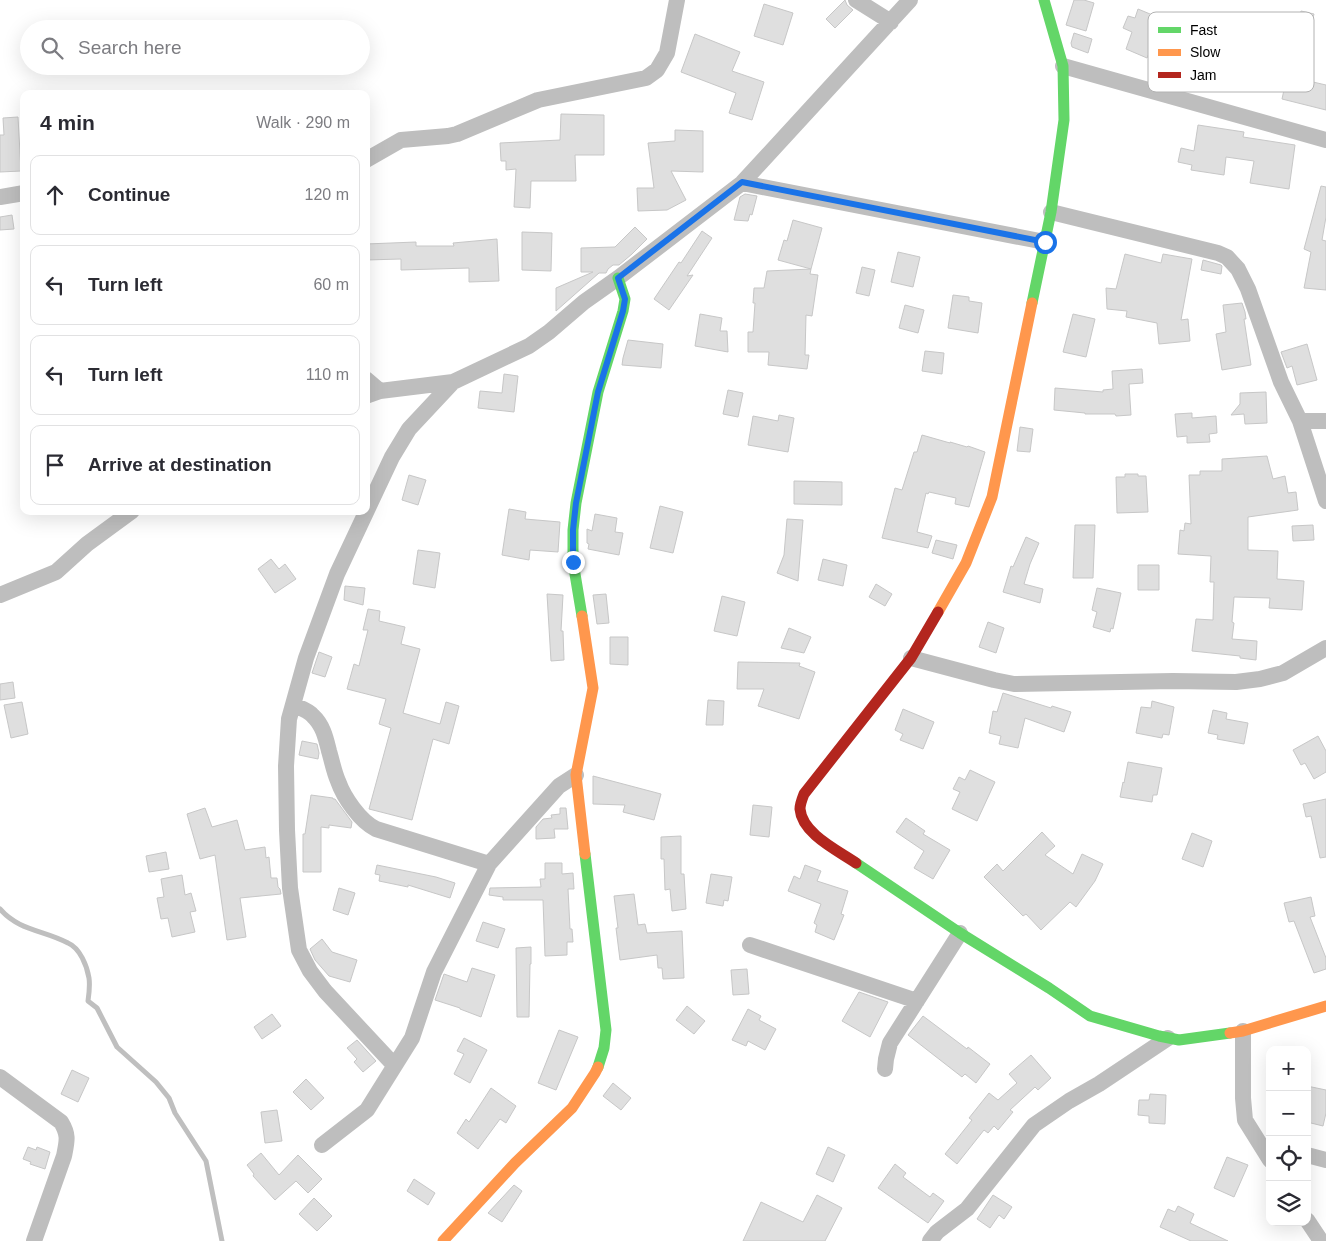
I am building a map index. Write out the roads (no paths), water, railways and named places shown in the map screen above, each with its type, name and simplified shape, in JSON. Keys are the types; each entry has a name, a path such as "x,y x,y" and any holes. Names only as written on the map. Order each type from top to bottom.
{"street":[{"path":"370,158 401,140 448,136 465,132 538,100 646,78 658,70 663,62 677,0"},
{"path":"856,0 891,22"},
{"path":"373,394 453,382 529,346 549,332 584,302 742,182 910,0"},
{"path":"1044,0 1063,66 1064,120 1045,242 992,497 966,563 911,658 804,794 800,805 802,817 812,833 960,933 1049,988 1090,1016 1179,1040 1243,1031 1326,1006"},
{"path":"1063,66 1148,90"},
{"path":"1155,92 1326,140"},
{"path":"742,182 1045,242"},
{"path":"0,198 20,194"},
{"path":"1050,212 1208,250 1227,257 1238,269 1248,288 1281,382 1300,421 1326,501"},
{"path":"443,1241 515,1163 572,1108 595,1073 604,1048 606,1030 576,775 593,688 573,562 573,530 576,503 598,392 623,311 625,299 618,278"},
{"path":"370,504 392,457 410,429 453,382"},
{"path":"1300,421 1326,421"},
{"path":"0,595 56,572 87,544 127,515"},
{"path":"365,515 337,574 306,658 289,719 286,766 290,888 298,950 310,971 325,991 394,1066"},
{"path":"911,658 1014,684 1173,681 1236,682 1260,679 1283,673 1326,648"},
{"path":"293,705 309,712 315,717 324,733 338,782 357,814 368,825 489,864"},
{"path":"322,1145 367,1110 412,1038 434,972 489,864 559,786 576,775"},
{"path":"885,1069 890,1043 960,933"},
{"path":"750,945 917,1000"},
{"path":"1243,1031 1243,1109 1245,1120 1264,1144"},
{"path":"930,1241 937,1232 967,1209 1034,1125 1168,1038"},
{"path":"0,1077 61,1122 66,1129 64,1156 34,1241"},
{"path":"1311,1156 1326,1160"},
{"path":"1311,1226 1321,1241"}],"waterway":[{"path":"0,909 15,922 68,943 79,953 85,963 89,978 88,1001 97,1008 117,1047 156,1082 169,1098 175,1113 206,1161 222,1241"}]}
